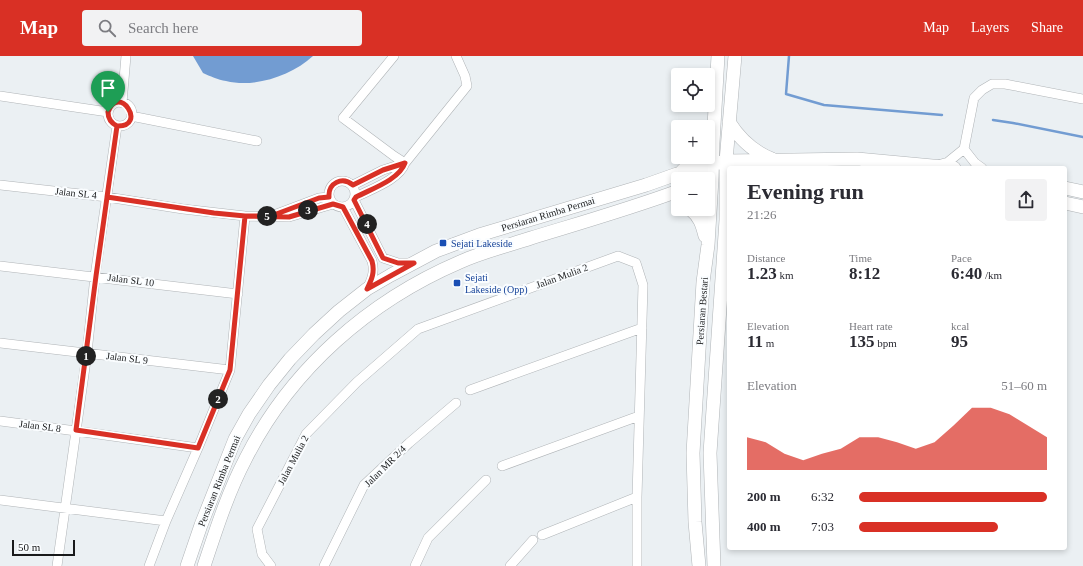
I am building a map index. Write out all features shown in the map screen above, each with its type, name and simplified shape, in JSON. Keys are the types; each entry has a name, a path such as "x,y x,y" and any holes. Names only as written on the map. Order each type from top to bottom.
{"main road":[{"name":"Persiaran Bestari","path":"712,120 718,56"},
{"name":"Persiaran Bestari","path":"714,566 710,453 727,216 726,161 735,56"},
{"path":"729,122 746,143 763,156 773,160"},
{"name":"Persiaran Rimba Permai","path":"685,172 726,161 857,159 936,166"},
{"path":"679,172 689,164"},
{"name":"Persiaran Bestari","path":"711,172 712,165"},
{"name":"Persiaran Rimba Permai","path":"187,566 201,525 235,439 249,414 269,385 290,359 339,311 367,289 436,251 479,235 671,176"},
{"path":"715,179 727,177"},
{"path":"1067,188 1083,192"},
{"name":"Persiaran Rimba Permai","path":"204,566 228,497 246,458 266,424 285,396 302,375 327,348 356,323 388,300 424,279 461,261 671,194"},
{"path":"659,198 671,201"},
{"path":"1067,203 1083,207"},
{"path":"699,216 702,222 708,245"},
{"name":"Persiaran Bestari","path":"699,566 695,522 693,453 703,282 708,245 709,216"},
{"path":"213,566 214,556 246,458"},
{"path":"193,566 210,516 222,472"}],"street":[{"path":"122,103 126,56"},
{"path":"394,56 343,118 405,163"},
{"path":"343,207 350,205 355,199 401,171 405,163 467,86 466,76 456,56"},
{"path":"936,166 948,162 964,149 974,98 982,90 992,84 1010,84 1083,99"},
{"path":"0,96 108,112"},
{"path":"122,103 128,106 131,116 128,122 121,126 117,126 111,122 108,112 111,106 122,103"},
{"path":"131,116 257,141"},
{"path":"57,566 117,126"},
{"path":"964,149 979,166"},
{"path":"353,185 383,170 405,163"},
{"path":"367,289 372,278 374,268 372,261 343,207 331,200 331,187 336,182 347,181 353,185 356,191 355,199 383,258 398,263 414,263"},
{"name":"Jalan SL 4","path":"0,186 107,197 183,209 245,216 271,216 319,198 331,200"},
{"path":"149,566 166,521 230,370 245,216"},
{"name":"Jalan Mulia 2","path":"271,566 262,554 257,530 306,434 357,382 418,328 618,256 636,263 643,285 637,497 637,566"},
{"name":"Jalan SL 10","path":"0,266 96,276 238,294"},
{"path":"470,390 642,328"},
{"name":"Jalan SL 9","path":"0,343 230,370"},
{"name":"Jalan MR 2/4","path":"324,566 364,485 409,443 456,403"},
{"path":"502,466 639,416"},
{"name":"Jalan SL 8","path":"0,421 76,430 198,448"},
{"path":"415,566 428,538 486,480"},
{"path":"542,535 637,497"},
{"path":"0,500 65,507 166,521"},
{"path":"510,566 533,540"}],"water":[{"path":"193,56 313,56 294,69 272,79 249,83 237,83 214,78 203,73"}],"waterway":[{"path":"789,56 786,94 824,105 942,115"},
{"path":"993,120 1083,137"}],"place":[{"name":"Sejati Lakeside","path":"443,243"},
{"name":"Sejati Lakeside (Opp)","path":"457,283"}],"route":[{"path":"108,112 109,119 117,126 96,276 76,430 198,448 230,370 245,216 289,217 333,204 343,207 372,261 374,271 367,289 414,263 398,263 383,258 354,200 356,197 390,179 403,169 405,163 383,170 353,185 343,180 336,182 331,187 329,197 319,198 271,216 245,216 214,213 183,209 107,197 117,126 125,125 131,116 128,106 122,103 114,104 108,112"}]}
